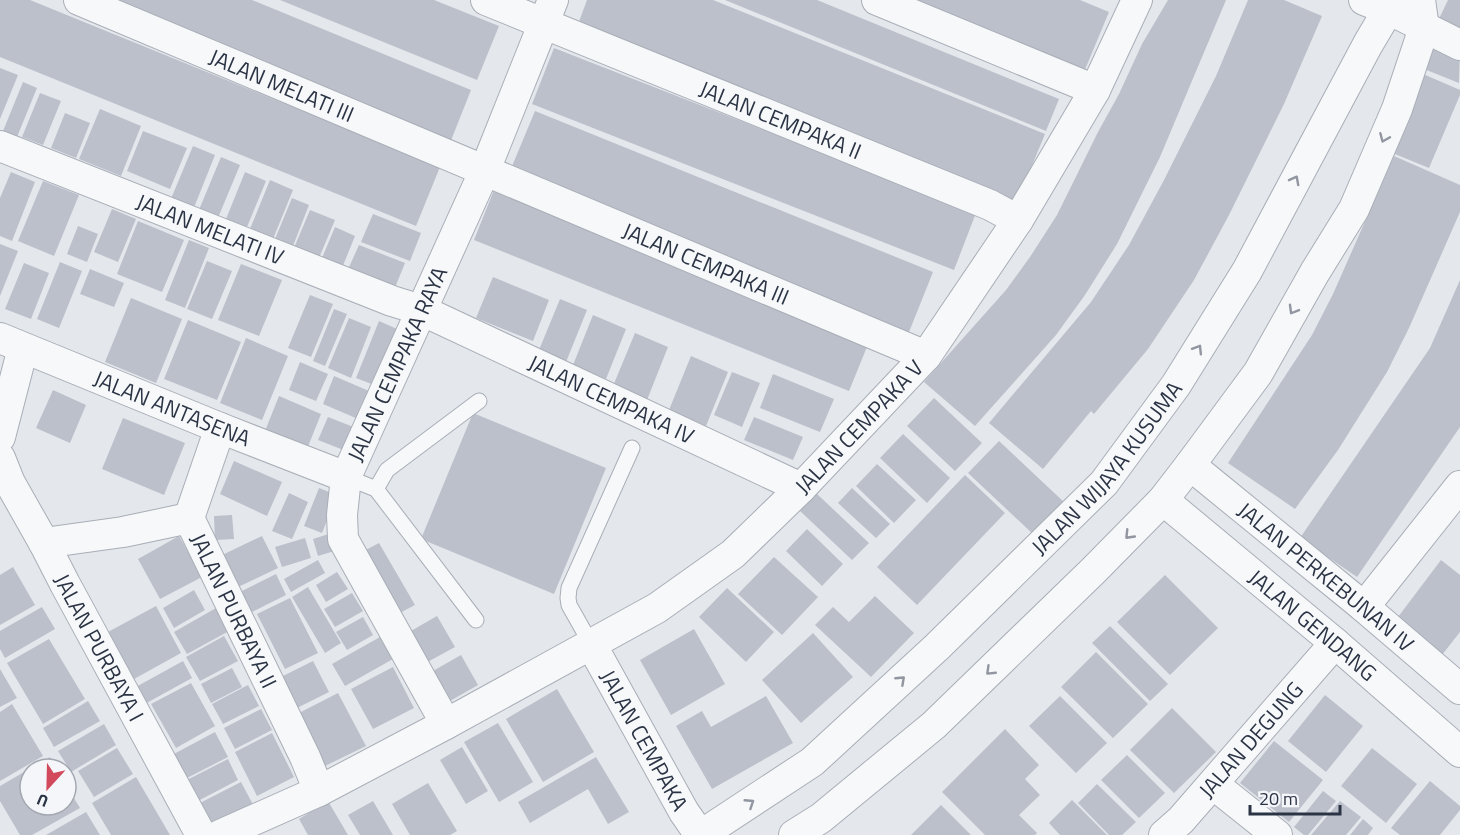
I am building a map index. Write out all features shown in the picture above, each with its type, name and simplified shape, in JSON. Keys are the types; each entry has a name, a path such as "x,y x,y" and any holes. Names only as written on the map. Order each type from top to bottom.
{"street":[{"name":"JALAN MELATI III","path":"79,0 485,170"},
{"name":"JALAN CEMPAKA II","path":"486,0 548,12 1018,220"},
{"path":"877,0 1095,90"},
{"name":"JALAN CEMPAKA V","path":"220,835 319,791 446,724 657,608 733,554 801,488 926,356 1018,220 1095,90 1137,0"},
{"path":"1383,3 1422,14 1460,45"},
{"name":"JALAN WIJAYA KUSUMA","path":"709,833 812,762 937,647 1104,483 1176,385 1247,271 1368,44 1383,3"},
{"name":"JALAN CEMPAKA RAYA","path":"446,724 343,539 342,515 346,477 485,170 548,12"},
{"path":"794,835 828,826 1093,571 1162,501 1190,465 1258,373 1315,272 1354,209 1397,109 1422,14"},
{"name":"JALAN MELATI IV","path":"0,146 392,301 421,310"},
{"name":"JALAN CEMPAKA III","path":"485,170 926,356"},
{"name":"JALAN CEMPAKA IV","path":"421,310 801,488"},
{"path":"0,437 11,343"},
{"name":"JALAN ANTASENA","path":"11,343 346,477"},
{"name":"JALAN PURBAYA II","path":"220,428 189,518 319,791"},
{"name":"JALAN PURBAYA I","path":"0,458 10,483 45,543 201,835"},
{"name":"JALAN PERKEBUNAN IV","path":"1190,465 1364,607 1460,689"},
{"path":"1364,607 1460,486"},
{"name":"JALAN GENDANG","path":"1162,501 1335,643 1460,752"},
{"path":"45,543 123,532 189,518"},
{"name":"JALAN DEGUNG","path":"1179,830 1213,784 1335,643"},
{"name":"JALAN CEMPAKA","path":"591,644 684,812 709,833"},
{"path":"1213,784 1276,835"}],"lane":[{"path":"376,489 387,470 479,401"},
{"path":"591,644 569,605 569,588 632,448"},
{"path":"346,477 376,489 476,620"}],"building":[{"path":"0,0 30,0 440,167 416,226 0,57"},
{"path":"86,0 252,0 471,90 448,148"},
{"path":"280,0 434,0 499,26 477,80"},
{"path":"587,0 713,0 1045,134 1016,204 577,27"},
{"path":"725,0 817,0 1059,99 1046,131"},
{"path":"910,0 1080,0 1109,12 1084,72"},
{"path":"1168,0 1226,0 1160,157 1117,244 1085,295 1056,335 975,426 924,382 1006,290 1057,215 1142,44"},
{"path":"1248,0 1284,0 1322,16 1284,104 1194,280 1148,349 1094,414 1091,411 1043,469 989,423 1091,302 1129,245 1216,76"},
{"path":"1448,0 1460,0 1460,35 1437,23"},
{"path":"1426,34 1460,47 1459,83 1414,65"},
{"path":"554,48 976,213 954,270 532,104"},
{"path":"0,68 18,75 0,119"},
{"path":"1423,74 1460,90 1460,95 1429,168 1390,152"},
{"path":"23,82 37,88 17,137 3,131"},
{"path":"40,93 61,101 43,145 22,137"},
{"path":"100,109 141,126 121,176 79,159"},
{"path":"535,111 933,272 909,332 510,171"},
{"path":"65,113 90,123 76,158 51,148"},
{"path":"143,131 187,148 170,189 127,171"},
{"path":"193,146 215,155 191,215 168,206"},
{"path":"1394,156 1460,185 1460,212 1387,372 1338,450 1295,509 1228,463 1312,335 1333,294"},
{"path":"221,157 240,165 215,225 196,217"},
{"path":"11,172 35,182 12,241 0,236 0,198"},
{"path":"245,172 266,181 247,227 226,219"},
{"path":"270,180 293,190 273,239 250,229"},
{"path":"43,181 79,195 54,256 18,241"},
{"path":"496,185 871,337 849,391 474,240"},
{"path":"292,198 309,205 293,246 275,239"},
{"path":"112,209 136,219 118,262 94,252"},
{"path":"310,210 335,220 316,265 291,255"},
{"path":"373,214 421,233 410,261 361,242"},
{"path":"138,221 184,240 162,292 117,274"},
{"path":"78,226 98,234 87,262 67,254"},
{"path":"335,227 355,236 340,273 319,265"},
{"path":"189,240 209,248 185,308 165,300"},
{"path":"0,244 18,251 0,296"},
{"path":"359,245 405,263 392,295 345,276"},
{"path":"207,261 232,271 212,319 187,309"},
{"path":"60,262 82,271 59,328 37,319"},
{"path":"24,263 49,273 31,319 5,309"},
{"path":"241,264 282,280 259,336 218,320"},
{"path":"90,269 124,283 114,307 80,294"},
{"path":"493,277 549,300 533,341 476,318"},
{"path":"1460,280 1460,427 1357,577 1300,538 1430,348"},
{"path":"310,295 333,304 311,357 288,348"},
{"path":"131,298 182,319 156,383 105,362"},
{"path":"560,299 587,310 566,362 539,350"},
{"path":"334,309 347,314 325,366 313,361"},
{"path":"593,315 626,329 606,379 573,365"},
{"path":"349,318 371,327 351,378 328,368"},
{"path":"188,320 241,342 217,400 164,379"},
{"path":"379,321 397,329 374,385 356,378"},
{"path":"635,333 668,347 647,400 613,386"},
{"path":"246,338 288,356 262,420 220,403"},
{"path":"691,356 728,372 706,426 669,410"},
{"path":"300,362 328,374 316,401 289,390"},
{"path":"732,372 760,383 742,427 714,415"},
{"path":"773,374 834,399 820,432 760,408"},
{"path":"334,376 369,391 358,419 323,404"},
{"path":"53,390 86,405 70,443 36,428"},
{"path":"279,396 321,414 307,449 265,431"},
{"path":"934,398 982,443 955,471 907,426"},
{"path":"473,413 606,468 554,594 421,539"},
{"path":"328,417 356,428 346,451 318,440"},
{"path":"754,417 803,437 793,460 744,440"},
{"path":"123,418 185,443 164,495 102,469"},
{"path":"903,434 950,478 927,503 880,458"},
{"path":"999,441 1065,503 1034,535 968,473"},
{"path":"234,461 282,482 267,516 220,494"},
{"path":"877,464 916,500 894,523 856,486"},
{"path":"965,475 1005,513 917,605 877,567"},
{"path":"319,488 337,495 322,533 304,526"},
{"path":"852,488 890,524 876,538 838,503"},
{"path":"289,493 308,502 292,539 272,531"},
{"path":"816,493 869,543 852,560 799,510"},
{"path":"232,515 234,539 215,540 214,516"},
{"path":"807,529 843,564 822,586 786,551"},
{"path":"335,532 341,549 318,556 313,539"},
{"path":"179,536 202,577 160,599 138,559"},
{"path":"262,536 278,568 236,588 220,556"},
{"path":"305,538 311,558 282,567 275,547"},
{"path":"379,543 415,605 396,615 360,553"},
{"path":"774,557 818,597 782,635 738,594"},
{"path":"318,560 325,573 291,592 284,579"},
{"path":"1441,560 1460,575 1460,632 1438,660 1392,625"},
{"path":"13,567 35,605 0,625 0,575"},
{"path":"337,572 348,589 326,602 316,585"},
{"path":"276,574 286,595 244,616 234,595"},
{"path":"1165,575 1218,628 1170,675 1117,622"},
{"path":"308,587 341,643 325,653 292,597"},
{"path":"727,588 774,632 746,662 699,617"},
{"path":"194,590 205,610 174,628 163,608"},
{"path":"352,593 363,611 335,627 324,609"},
{"path":"875,596 914,633 871,677 815,625 833,607 849,622"},
{"path":"290,598 318,653 285,669 257,614"},
{"path":"156,606 181,653 134,679 108,632"},
{"path":"42,607 55,629 5,658 0,649 0,631"},
{"path":"216,608 229,631 187,654 174,632"},
{"path":"437,616 455,647 422,665 404,635"},
{"path":"363,617 373,635 347,650 336,632"},
{"path":"1110,626 1168,684 1150,701 1092,643"},
{"path":"694,629 725,684 671,715 640,660"},
{"path":"813,633 853,677 801,723 762,680"},
{"path":"224,636 238,661 200,681 186,657"},
{"path":"380,637 393,659 345,686 332,664"},
{"path":"49,639 85,699 43,724 7,663"},
{"path":"1096,652 1148,704 1113,738 1061,687"},
{"path":"461,655 478,685 443,705 426,675"},
{"path":"183,661 192,678 143,705 134,688"},
{"path":"313,661 329,692 293,710 277,679"},
{"path":"393,667 414,708 373,729 351,689"},
{"path":"232,668 242,687 211,703 201,684"},
{"path":"0,669 17,698 0,707"},
{"path":"191,683 215,726 176,748 151,704"},
{"path":"248,685 259,706 223,724 212,704"},
{"path":"557,689 594,752 543,782 506,719"},
{"path":"338,693 366,746 325,766 297,714"},
{"path":"1325,695 1363,726 1326,772 1288,741"},
{"path":"766,696 793,743 712,789 676,726 702,711 711,727"},
{"path":"1060,696 1107,743 1076,773 1029,726"},
{"path":"88,701 100,721 54,747 43,728"},
{"path":"12,704 43,756 18,757 18,771 0,781 0,712"},
{"path":"1172,708 1216,752 1174,793 1130,750"},
{"path":"261,709 272,730 235,749 224,728"},
{"path":"498,723 533,782 499,802 464,742"},
{"path":"104,724 116,745 78,768 78,757 62,757 58,751"},
{"path":"1005,729 1039,765 1025,779 1040,795 1019,815 1037,833 1035,835 985,835 942,792"},
{"path":"215,732 228,757 185,779 172,755"},
{"path":"272,733 294,777 257,796 235,752"},
{"path":"1274,741 1323,780 1289,822 1240,783"},
{"path":"462,747 488,791 466,804 440,760"},
{"path":"117,748 133,774 94,797 78,771"},
{"path":"1372,748 1417,784 1386,823 1341,786"},
{"path":"1127,755 1165,793 1139,818 1101,780"},
{"path":"596,757 629,812 608,824 588,789 530,823 518,802"},
{"path":"228,759 238,780 196,802 185,781"},
{"path":"18,776 18,817 64,817 32,835 20,835 0,801 0,786"},
{"path":"136,777 170,835 111,835 92,803"},
{"path":"1430,781 1460,806 1460,810 1440,835 1400,835 1391,828"},
{"path":"241,782 257,812 211,835 196,805"},
{"path":"428,783 457,831 450,835 410,835 392,804"},
{"path":"1097,784 1136,822 1122,835 1109,835 1078,803"},
{"path":"1323,791 1336,801 1308,835 1304,835 1294,827"},
{"path":"1072,800 1107,835 1060,835 1049,823"},
{"path":"328,801 348,835 308,835 299,819"},
{"path":"373,801 393,835 360,835 348,815"},
{"path":"1340,801 1361,817 1346,835 1311,835"},
{"path":"941,805 971,835 911,835"},
{"path":"86,812 100,835 46,835 78,817"},
{"path":"1363,819 1373,828 1368,835 1350,835"}]}
